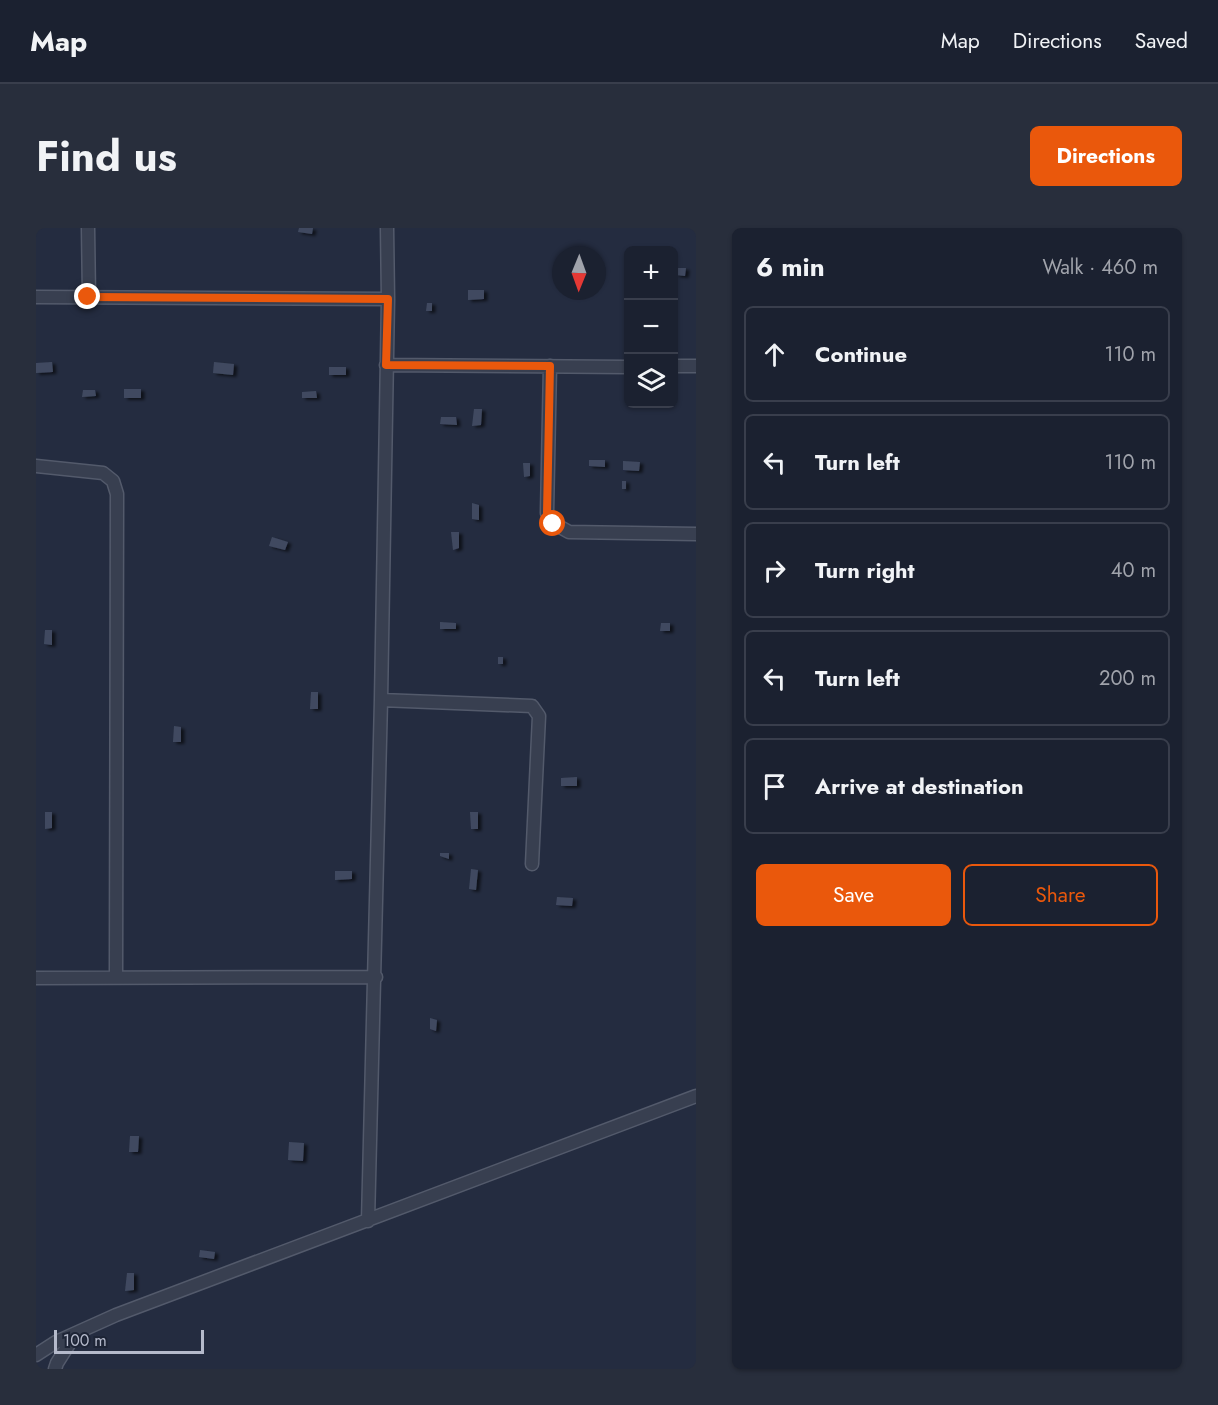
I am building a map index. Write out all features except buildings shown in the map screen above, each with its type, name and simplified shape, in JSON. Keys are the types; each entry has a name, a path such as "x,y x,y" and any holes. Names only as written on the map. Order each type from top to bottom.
{"street":[{"path":"88,228 88,297"},
{"path":"368,1221 376,977 388,299 387,228"},
{"path":"36,297 388,299"},
{"path":"386,365 624,367"},
{"path":"550,366 547,513 553,524 569,532 696,534"},
{"path":"678,366 696,366"},
{"path":"36,466 103,473 113,481 117,494 116,977"},
{"path":"381,700 532,706 539,716 532,864"},
{"path":"36,978 376,977"},
{"path":"36,1355 76,1332 696,1096"},
{"path":"55,1369 76,1332"}],"route":[{"path":"88,297 388,299 386,365 550,366 547,513 553,524"}]}
